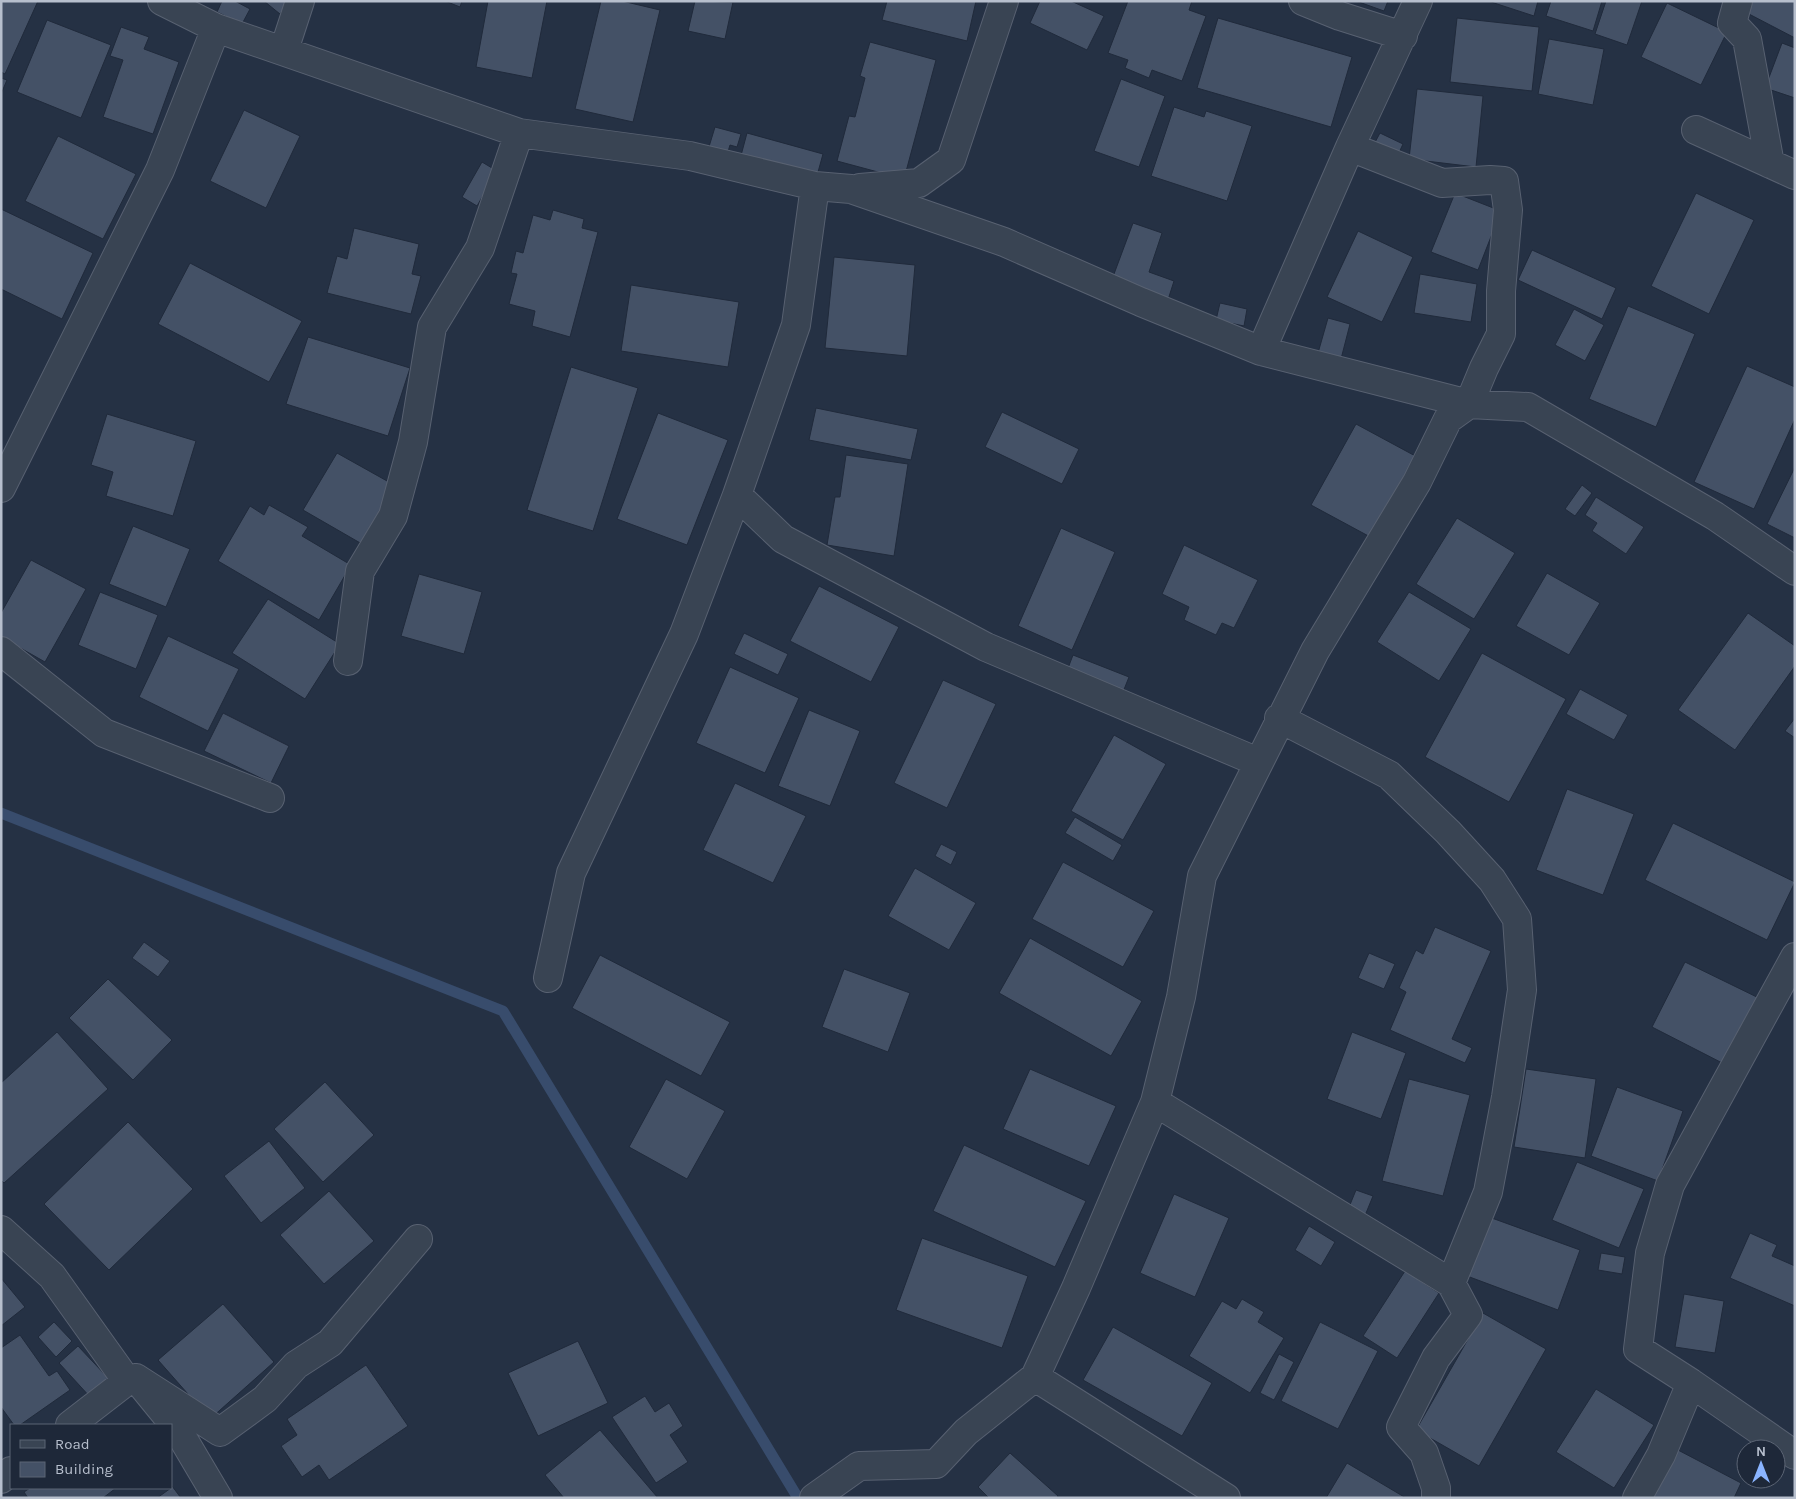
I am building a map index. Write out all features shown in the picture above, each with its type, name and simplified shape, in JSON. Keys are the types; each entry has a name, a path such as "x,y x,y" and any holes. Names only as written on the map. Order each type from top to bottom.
{"street":[{"path":"162,1 216,28 519,133 690,156 815,186 851,189 919,183 950,160 1004,1"},
{"path":"284,50 300,1"},
{"path":"1303,1 1340,16 1403,36"},
{"path":"1261,351 1350,147 1418,1"},
{"path":"1738,1 1732,23 1747,39 1770,164"},
{"path":"1,488 160,170 216,28"},
{"path":"1696,130 1795,175"},
{"path":"348,661 360,571 393,516 413,442 432,327 480,248 519,133"},
{"path":"814,1498 859,1466 936,1464 966,1432 1035,1376 1092,1252 1155,1102 1181,997 1202,876 1314,651 1417,482 1448,419 1469,404 1484,368 1502,334 1502,291 1508,210 1504,181 1442,183 1350,147"},
{"path":"548,978 571,873 684,634 737,495 796,325 815,186"},
{"path":"851,189 1004,242 1141,302 1261,351 1469,404 1528,407 1715,516 1795,571"},
{"path":"737,495 783,539 986,647 1258,762"},
{"path":"1,651 104,733 270,798"},
{"path":"1279,718 1389,775 1448,832 1492,880 1517,919 1522,990 1506,1097 1488,1192 1451,1283"},
{"path":"1795,957 1670,1185 1650,1253 1638,1349 1795,1455"},
{"path":"1155,1102 1451,1283 1468,1315 1436,1358 1401,1427 1424,1452 1436,1488 1436,1498"},
{"path":"1,1230 52,1276 132,1380 176,1427 218,1498"},
{"path":"132,1380 220,1432 265,1399 296,1365 330,1343 418,1239"},
{"path":"1035,1376 1226,1498"},
{"path":"71,1424 132,1380"},
{"path":"1637,1498 1661,1455 1691,1383"}],"building":[{"path":"1,1 38,1 5,74 1,72"},
{"path":"222,1 235,1 250,9 242,24 217,12"},
{"path":"264,1 290,1 280,14"},
{"path":"445,1 462,1 460,7"},
{"path":"488,1 547,1 532,78 476,67"},
{"path":"601,1 622,1 660,10 633,122 575,109"},
{"path":"695,1 733,2 725,39 688,31"},
{"path":"887,1 976,1 967,41 882,20"},
{"path":"1040,1 1071,1 1104,16 1087,50 1030,23"},
{"path":"1128,1 1192,1 1189,10 1206,16 1182,81 1152,70 1149,78 1125,68 1128,60 1108,53"},
{"path":"1356,1 1388,1 1384,11"},
{"path":"1488,1 1538,1 1534,16"},
{"path":"1551,1 1602,1 1593,31 1546,16"},
{"path":"1606,1 1642,1 1627,45 1595,34"},
{"path":"1753,1 1795,1 1795,38 1747,13"},
{"path":"1667,3 1727,32 1701,85 1641,57"},
{"path":"1218,18 1352,57 1331,127 1197,88"},
{"path":"1457,18 1539,27 1532,91 1450,82"},
{"path":"47,20 111,45 81,118 17,92"},
{"path":"121,27 149,37 144,49 179,62 153,134 103,117 123,60 110,56"},
{"path":"1549,39 1604,49 1593,105 1538,94"},
{"path":"870,42 936,60 904,179 837,161 849,116 855,117 865,78 860,76"},
{"path":"1782,43 1795,48 1795,98 1765,88"},
{"path":"1,78 7,80 1,94"},
{"path":"1121,79 1165,96 1139,167 1094,151"},
{"path":"1417,89 1483,96 1476,167 1409,159"},
{"path":"1174,107 1204,117 1206,111 1252,126 1227,201 1151,176"},
{"path":"244,110 300,136 266,208 210,181"},
{"path":"715,127 741,134 737,147 730,145 727,155 708,150"},
{"path":"747,133 823,154 815,183 739,163"},
{"path":"1380,133 1403,144 1397,157 1373,146"},
{"path":"58,136 136,174 103,239 25,201"},
{"path":"482,162 497,171 477,206 462,197"},
{"path":"1455,193 1501,211 1478,270 1431,252"},
{"path":"1696,193 1754,220 1709,314 1651,286"},
{"path":"1,209 93,253 62,319 1,289"},
{"path":"553,210 584,219 582,228 598,232 570,337 532,326 535,311 509,304 517,274 511,273 516,251 523,253 533,215 550,220"},
{"path":"1133,223 1162,233 1149,272 1174,281 1167,303 1111,282"},
{"path":"354,228 419,244 412,274 421,276 411,314 327,293 337,256 347,259"},
{"path":"1358,231 1413,257 1382,322 1327,297"},
{"path":"1532,250 1616,288 1602,319 1518,280"},
{"path":"834,257 915,265 907,356 825,348"},
{"path":"190,263 302,321 269,382 158,324"},
{"path":"1420,274 1477,284 1471,322 1414,313"},
{"path":"631,285 739,302 728,367 621,351"},
{"path":"1220,303 1247,309 1244,326 1216,320"},
{"path":"1628,306 1695,334 1656,427 1589,399"},
{"path":"1574,309 1604,325 1585,361 1555,345"},
{"path":"1328,318 1350,324 1341,359 1318,353"},
{"path":"308,337 410,368 388,436 286,404"},
{"path":"1747,366 1795,387 1795,419 1754,509 1694,482"},
{"path":"571,367 638,388 593,531 527,510"},
{"path":"816,408 918,429 911,460 809,440"},
{"path":"1002,412 1079,449 1062,484 985,447"},
{"path":"658,413 728,440 687,545 617,519"},
{"path":"107,414 196,441 173,516 106,496 113,472 91,465"},
{"path":"1356,424 1419,458 1374,539 1311,505"},
{"path":"337,453 396,486 362,544 303,510"},
{"path":"846,455 908,464 894,556 827,545 835,497 840,497"},
{"path":"1795,467 1795,538 1767,524"},
{"path":"1582,485 1592,493 1575,516 1565,509"},
{"path":"1596,497 1644,527 1626,554 1592,531 1597,523 1585,515"},
{"path":"269,505 308,527 302,536 351,565 319,620 218,561 250,506 264,515"},
{"path":"1457,518 1515,553 1474,619 1416,584"},
{"path":"133,526 190,549 166,607 109,584"},
{"path":"1061,528 1115,552 1072,650 1018,626"},
{"path":"1184,545 1258,580 1234,628 1222,623 1216,635 1184,620 1189,607 1162,594"},
{"path":"31,560 86,589 45,662 1,637 1,613"},
{"path":"1547,573 1600,603 1569,655 1516,626"},
{"path":"419,574 482,592 464,654 401,636"},
{"path":"819,586 899,627 871,682 790,641"},
{"path":"100,592 158,615 136,669 78,645"},
{"path":"1409,592 1471,629 1439,681 1377,642"},
{"path":"268,599 340,644 305,699 232,653"},
{"path":"1748,613 1795,646 1795,666 1735,750 1678,710"},
{"path":"744,633 788,654 778,675 734,654"},
{"path":"168,636 239,669 208,731 139,697"},
{"path":"1482,653 1566,699 1509,802 1425,757"},
{"path":"1073,655 1129,677 1121,697 1065,676"},
{"path":"730,667 799,698 765,773 696,743"},
{"path":"943,680 996,704 947,808 894,783"},
{"path":"1580,689 1628,715 1614,740 1566,714"},
{"path":"809,710 860,731 830,806 778,786"},
{"path":"223,713 289,746 271,783 204,751"},
{"path":"1795,718 1795,738 1785,731"},
{"path":"1114,735 1166,764 1123,840 1071,811"},
{"path":"735,783 806,816 773,883 703,850"},
{"path":"1567,789 1634,814 1603,895 1536,870"},
{"path":"1075,817 1122,845 1113,861 1065,833"},
{"path":"1673,823 1795,882 1767,940 1645,880"},
{"path":"941,844 957,852 951,865 935,856"},
{"path":"1063,862 1154,911 1123,967 1032,919"},
{"path":"915,868 976,903 949,950 888,916"},
{"path":"1435,927 1491,951 1452,1039 1472,1048 1465,1063 1390,1030 1406,992 1399,988 1416,950 1423,954"},
{"path":"1030,938 1142,1001 1111,1056 999,993"},
{"path":"144,942 170,961 158,977 132,958"},
{"path":"1369,953 1395,964 1384,989 1358,978"},
{"path":"600,955 730,1022 701,1076 572,1008"},
{"path":"1685,962 1765,1001 1732,1068 1652,1027"},
{"path":"844,969 910,993 888,1052 822,1027"},
{"path":"108,979 172,1040 133,1080 69,1018"},
{"path":"57,1032 108,1089 4,1183 1,1180 1,1083"},
{"path":"1352,1032 1406,1053 1381,1119 1327,1099"},
{"path":"1030,1069 1116,1106 1089,1166 1003,1129"},
{"path":"1526,1069 1596,1079 1585,1158 1514,1147"},
{"path":"666,1079 725,1111 687,1179 629,1147"},
{"path":"1409,1079 1470,1095 1443,1196 1382,1181"},
{"path":"325,1082 374,1135 323,1182 274,1129"},
{"path":"1617,1087 1683,1111 1658,1181 1591,1156"},
{"path":"128,1122 193,1189 109,1270 44,1204"},
{"path":"269,1141 305,1188 261,1223 224,1176"},
{"path":"964,1145 1086,1201 1055,1267 933,1211"},
{"path":"1577,1162 1644,1189 1619,1248 1552,1220"},
{"path":"1356,1190 1373,1196 1364,1218 1347,1212"},
{"path":"329,1191 374,1241 324,1284 280,1235"},
{"path":"1174,1194 1229,1218 1195,1297 1140,1273"},
{"path":"1489,1217 1580,1250 1558,1310 1467,1276"},
{"path":"1309,1226 1335,1242 1321,1266 1295,1250"},
{"path":"1750,1233 1777,1245 1772,1256 1795,1266 1795,1306 1730,1278"},
{"path":"922,1238 1028,1276 1002,1348 896,1310"},
{"path":"1601,1253 1625,1257 1622,1274 1598,1270"},
{"path":"1405,1271 1439,1293 1397,1358 1363,1336"},
{"path":"1,1278 25,1307 1,1326"},
{"path":"1684,1294 1724,1301 1715,1353 1675,1347"},
{"path":"1242,1299 1264,1312 1258,1322 1284,1338 1250,1393 1189,1356 1222,1301 1236,1309"},
{"path":"223,1304 274,1362 210,1419 158,1360"},
{"path":"1483,1313 1546,1349 1479,1466 1416,1430"},
{"path":"54,1322 72,1341 56,1357 38,1337"},
{"path":"1320,1322 1378,1351 1338,1429 1281,1401"},
{"path":"1113,1327 1212,1383 1182,1436 1083,1380"},
{"path":"20,1335 49,1376 57,1371 70,1390 21,1424 13,1424 1,1407 1,1348"},
{"path":"578,1341 608,1403 538,1436 508,1373"},
{"path":"78,1346 110,1380 91,1398 59,1363"},
{"path":"1279,1354 1294,1362 1274,1400 1260,1393"},
{"path":"366,1365 408,1426 329,1480 319,1465 302,1477 281,1446 297,1435 287,1419"},
{"path":"1596,1389 1654,1425 1614,1488 1556,1452"},
{"path":"645,1396 655,1412 669,1403 683,1426 670,1435 688,1462 656,1483 612,1417"},
{"path":"600,1430 658,1498 564,1498 545,1475"},
{"path":"1678,1450 1736,1480 1736,1489 1738,1489 1734,1498 1653,1498"},
{"path":"1010,1453 1058,1496 1057,1498 989,1498 978,1487"},
{"path":"1347,1463 1406,1498 1326,1498"},
{"path":"172,1486 181,1498 157,1498 172,1489"},
{"path":"28,1489 115,1489 103,1498 28,1498 24,1492"}],"waterway":[{"path":"1,813 503,1011 798,1498"}]}
